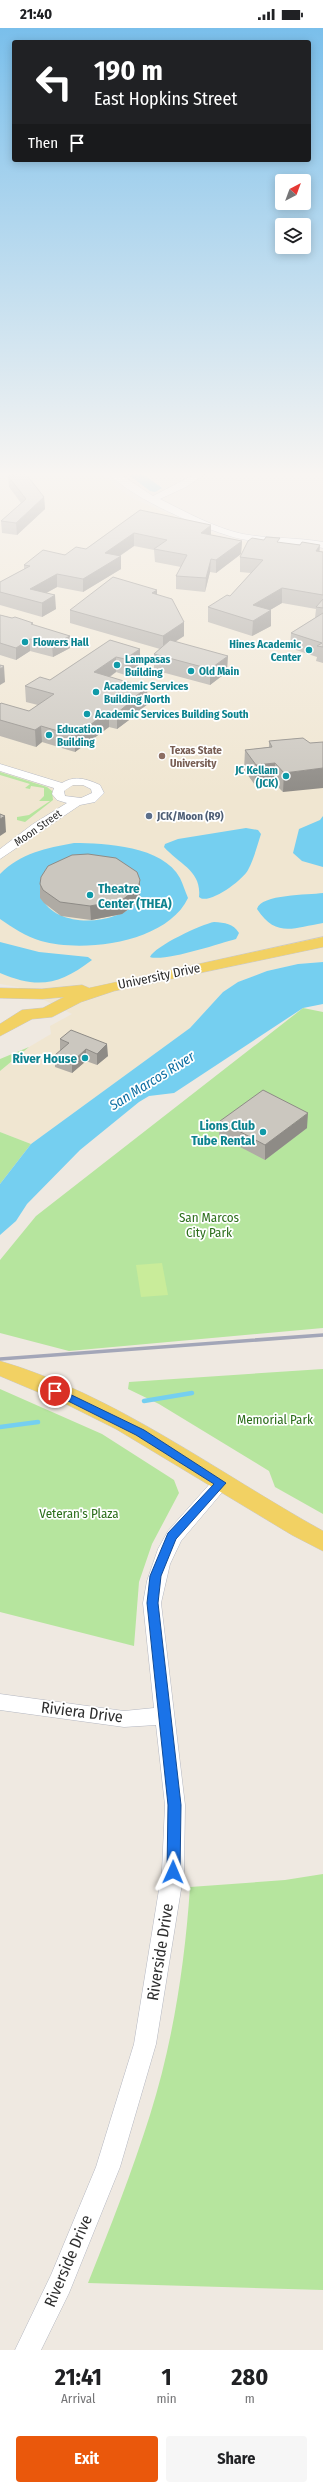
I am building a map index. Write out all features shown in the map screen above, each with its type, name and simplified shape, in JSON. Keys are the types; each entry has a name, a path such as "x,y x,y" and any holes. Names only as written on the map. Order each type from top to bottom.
{"main road":[{"name":"University Drive","path":"46,1013 75,998 110,987 323,942"},
{"path":"0,993 42,994 110,987"},
{"path":"0,998 46,1013"},
{"path":"0,1030 28,1014 46,1013"},
{"path":"0,1043 33,1026 42,1020 46,1013"},
{"path":"0,1368 68,1396 140,1433 221,1483 323,1542"}],"street":[{"path":"0,767 61,792 77,802 88,800 96,795 96,787 80,782 61,792"},
{"name":"Moon Street","path":"0,846 61,792"},
{"name":"Moon Street","path":"0,855 37,827 77,802"},
{"name":"Riverside Drive","path":"28,2350 60,2284 108,2167 145,2044 173,1872 175,1805 152,1603 156,1576 172,1536 221,1483"},
{"name":"Riviera Drive","path":"0,1702 124,1719 164,1716"}],"shaded area":[{"name":"Texas State University","path":"0,580 323,580 323,962 298,964 267,971 238,982 223,992 189,1029 31,1144 0,1132 0,1071 29,1047 51,1034 50,1026 72,1014 18,987 0,984"}],"green space":[{"path":"0,772 47,787 52,791 53,800 25,822 17,820 17,817 29,815 50,801 39,801 44,796 44,788 31,786 30,789 25,788 30,784 0,775"},
{"name":"San Marcos City Park","path":"303,1008 323,1012 323,1328 69,1351 0,1333 0,1260 36,1216"},
{"path":"29,1047 0,1071 0,1059"},
{"path":"0,1132 31,1144 0,1184"},
{"path":"162,1263 168,1295 141,1297 136,1265"},
{"name":"Memorial Park","path":"323,1369 323,1514 275,1487 269,1471 159,1404 128,1389 129,1382"},
{"name":"Veteran's Plaza","path":"0,1389 102,1434 174,1480 179,1493 152,1544 139,1582 134,1646 0,1612"},
{"path":"323,1874 323,2290 88,2283 128,2179 158,2087 177,2002 185,1944 190,1887 285,1880"}],"water":[{"path":"323,816 323,867 302,861 293,853 299,829 320,820"},
{"path":"246,828 258,830 261,834 254,857 248,870 240,880 225,891 210,898 203,899 199,897 199,888 193,874 164,847 165,844 178,839"},
{"path":"74,843 101,844 132,848 147,853 161,859 172,867 180,878 188,898 177,913 162,925 143,935 122,941 100,945 79,946 41,941 30,937 14,929 0,919 0,874 16,861 25,856 44,849","holes":["41,897 138,902 128,910 116,916 87,920 73,919 60,915 49,908"]},
{"path":"323,893 323,923 286,929 271,924 257,909 260,904 267,900 286,896"},
{"path":"214,922 225,923 234,927 239,933 236,939 179,955 157,958 150,957 160,947 169,942 190,931"},
{"path":"0,942 39,952 88,957 92,960 69,975 58,979 37,983 26,981 0,973"},
{"name":"San Marcos River","path":"323,962 323,1004 303,1008 174,1093 149,1096 139,1102 80,1150 27,1204 16,1221 0,1235 0,1184 31,1144 190,1028 223,992 238,982 267,971 298,964"}],"building":[{"path":"3,580 46,580 30,589 55,595 42,603 0,592 0,582"},
{"path":"109,580 124,580 157,590 152,593 172,599 184,622 163,636 70,610"},
{"path":"244,580 323,580 323,595 282,588 253,605 271,610 253,621 208,607 227,595 230,596"},
{"path":"323,599 323,608 316,607"},
{"path":"323,613 323,647 317,646 322,643 291,633"},
{"path":"0,615 12,618 15,617 33,623 31,624 70,636 52,645 30,639 16,648 0,643"},
{"path":"110,640 140,649 125,659 116,657 94,672 147,688 126,703 128,704 117,713 109,711 75,736 41,726 35,730 0,720 1,703 29,711 54,694 25,686 40,677 50,680"},
{"path":"170,640 228,656 210,669 154,654"},
{"path":"303,738 310,743 323,742 323,768 284,773 275,763 256,765 245,750 272,747 269,741"},
{"path":"0,814 5,816 0,819"},
{"name":"Theatre Center (THEA)","path":"88,854 116,858 137,872 140,880 138,888 122,900 90,906 60,902 43,890 40,884 41,877 48,866 72,855"},
{"path":"71,1030 107,1044 97,1054 86,1049 72,1062 55,1055 69,1043 60,1039"},
{"path":"263,1090 308,1113 265,1145 220,1121"}],"waterway":[{"path":"144,1401 192,1393"},
{"path":"0,1427 38,1422"}],"railway":[{"path":"0,1359 323,1335"}],"place":[{"name":"Flowers Hall","path":"25,642"},
{"name":"Hines Academic Center","path":"309,650"},
{"name":"Lampasas Building","path":"117,665"},
{"name":"Old Main","path":"191,671"},
{"name":"Academic Services Building North","path":"96,692"},
{"name":"Academic Services Building South","path":"87,714"},
{"name":"Education Building","path":"49,735"},
{"name":"Texas State University","path":"162,756"},
{"name":"JC Kellam (JCK)","path":"286,776"},
{"name":"JCK/Moon (R9)","path":"149,816"},
{"name":"Theatre Center (THEA)","path":"90,895"},
{"name":"River House","path":"85,1058"},
{"name":"Lions Club Tube Rental","path":"263,1132"}],"route":[{"path":"55,1391 68,1396 140,1433 221,1483 198,1508 191,1513 172,1536 162,1556 156,1576 152,1603 175,1805 173,1872"}]}
